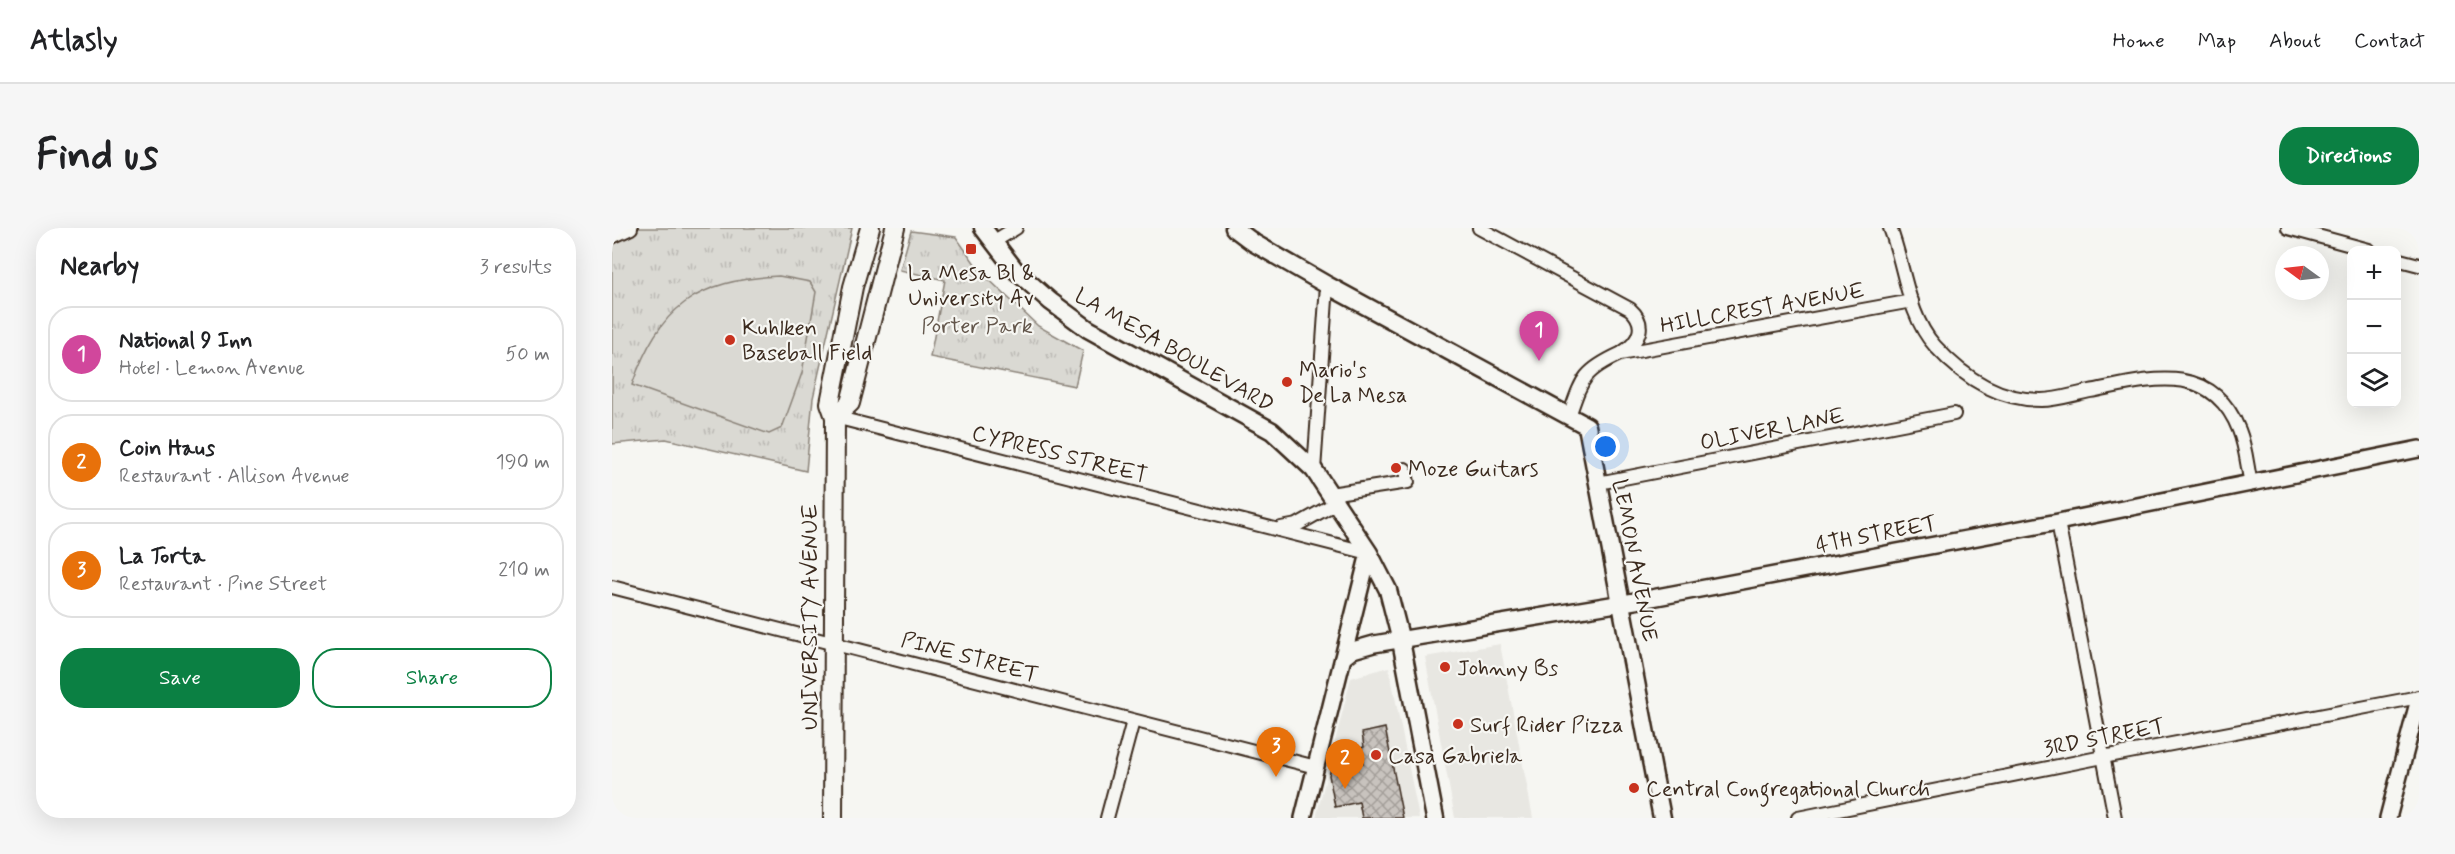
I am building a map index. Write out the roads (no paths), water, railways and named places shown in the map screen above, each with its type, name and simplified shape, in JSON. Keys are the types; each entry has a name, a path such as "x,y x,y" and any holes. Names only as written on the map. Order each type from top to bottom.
{"main road":[{"name":"UNIVERSITY AVENUE","path":"832,818 835,417 830,403 853,287 870,228"},
{"path":"835,417 850,403 895,228"},
{"name":"LEMON AVENUE","path":"1233,228 1254,243 1327,285 1587,426 1662,818"},
{"name":"LA MESA BOULEVARD","path":"988,235 1016,271 1050,301 1088,329 1272,431 1314,470 1369,553 1388,590 1401,641 1435,818"}],"street":[{"path":"612,237 630,228"},
{"path":"988,235 1016,228"},
{"name":"HILLCREST AVENUE","path":"1479,228 1634,313 1640,323 1640,334 1629,348 1594,366 1585,377 1569,416"},
{"path":"1890,228 1900,252 1918,319 1934,345 1970,379 2001,394 2042,400 2163,378 2175,378 2197,385 2217,398 2236,423 2241,433 2251,484"},
{"path":"2288,228 2323,233 2358,246"},
{"path":"2401,260 2419,265"},
{"path":"1314,470 1327,285"},
{"name":"HILLCREST AVENUE","path":"1620,354 1912,301"},
{"name":"OLIVER LANE","path":"1598,483 1954,414"},
{"name":"CYPRESS STREET","path":"835,417 1369,553"},
{"name":"4TH STREET","path":"1343,658 1353,650 1374,644 1621,604 2058,522 2419,449"},
{"path":"1333,499 1408,482 1405,469"},
{"name":"CYPRESS STREET","path":"1274,529 1297,525 1333,499"},
{"path":"2058,522 2115,818"},
{"path":"1303,818 1369,553"},
{"name":"PINE STREET","path":"612,587 1316,767"},
{"path":"2388,818 2419,698"},
{"name":"3RD STREET","path":"1798,818 2103,757 2419,698"},
{"path":"1107,818 1133,721"}],"place":[{"name":"La Mesa Bl & University Av","path":"971,249"},
{"name":"Kuhlken Baseball Field","path":"730,340"},
{"name":"National 9 Inn","path":"1539,361"},
{"name":"Mario's De La Mesa","path":"1287,382"},
{"name":"Moze Guitars","path":"1396,468"},
{"name":"Johnny Bs","path":"1445,667"},
{"name":"Surf Rider Pizza","path":"1458,724"},
{"name":"Casa Gabriela","path":"1376,755"},
{"name":"La Torta","path":"1276,777"},
{"name":"Central Congregational Church","path":"1634,788"},
{"name":"Coin Haus","path":"1345,789"}],"park label":[{"name":"Porter Park","path":"977,325"}]}
